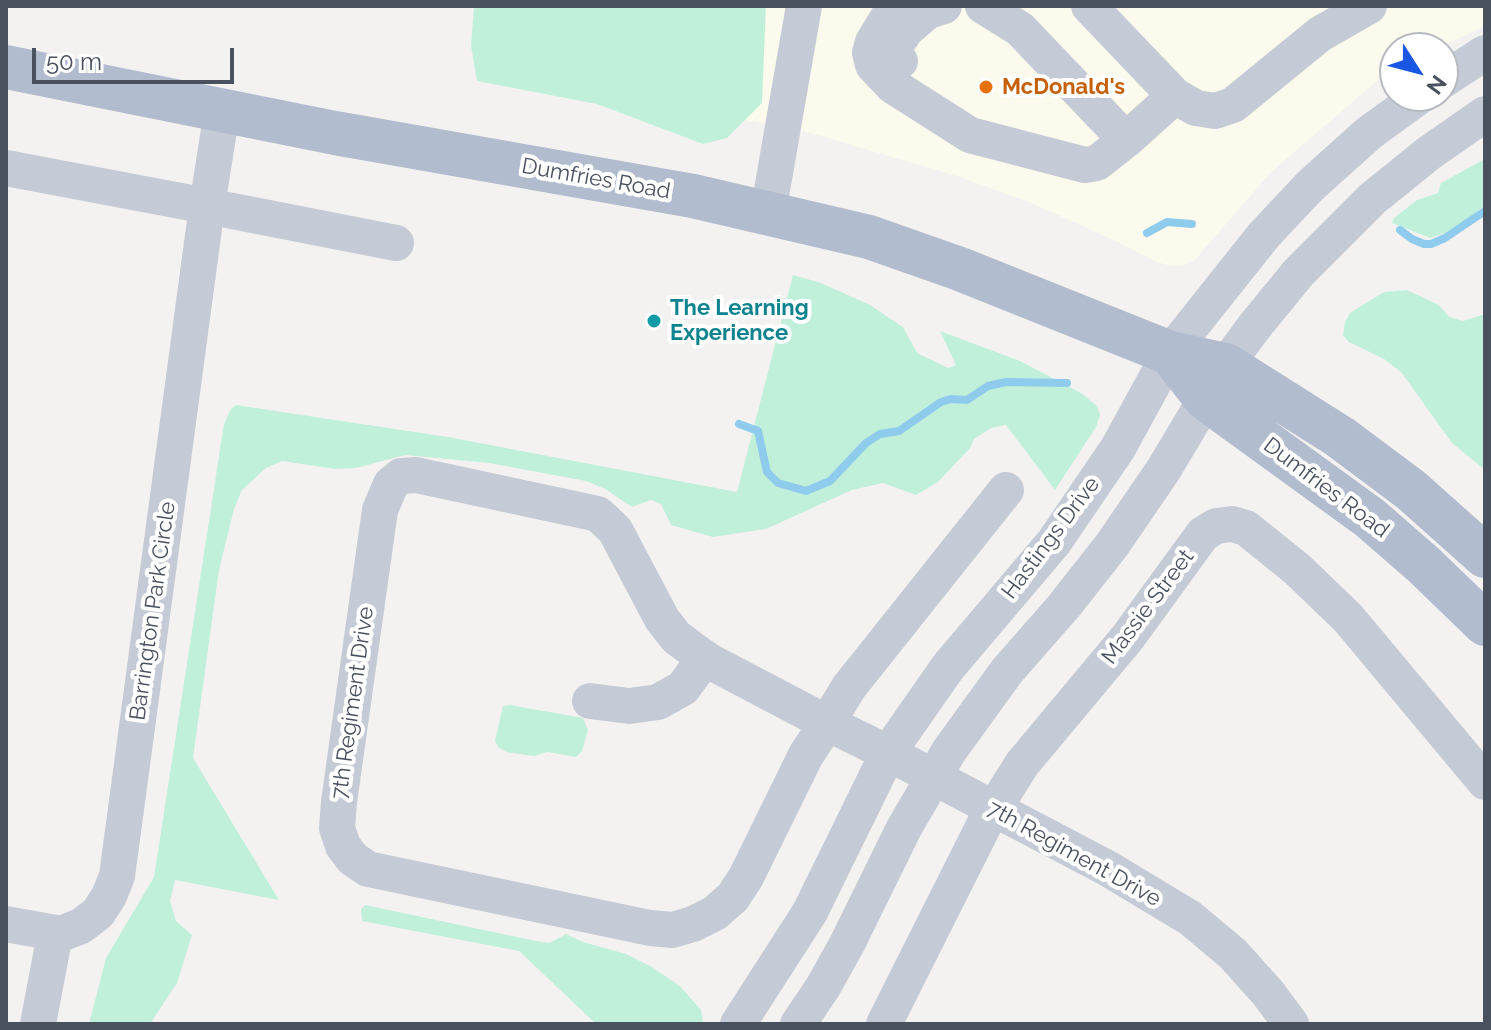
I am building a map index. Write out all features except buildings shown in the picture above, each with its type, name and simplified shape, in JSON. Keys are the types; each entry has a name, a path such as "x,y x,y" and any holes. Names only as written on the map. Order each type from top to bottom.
{"main road":[{"name":"Dumfries Road","path":"6,67 222,111 693,196 869,237 1061,308 1170,353 1216,382 1340,437 1411,490 1485,556"},
{"name":"Dumfries Road","path":"1216,382 1424,565 1485,624"}],"street":[{"path":"768,213 804,6"},
{"path":"895,6 878,32 870,53 873,65 893,86 970,135 1085,165 1097,163 1175,96"},
{"path":"944,6 928,11 906,30 895,46 897,58 1029,150"},
{"path":"950,6 965,11 1064,75 1126,140"},
{"path":"983,6 1032,18 1064,75"},
{"path":"1089,6 1175,96 1196,108 1215,111 1233,105 1320,34 1369,6"},
{"path":"1459,70 1485,53"},
{"name":"Barrington Park Circle","path":"55,934 81,926 98,913 117,876 222,111"},
{"name":"Hastings Drive","path":"738,1024 810,912 888,753 948,667 1054,542 1118,448 1170,353 1264,235 1310,186 1369,133 1398,112"},
{"path":"798,1024 847,944 932,777 1007,671 1112,545 1254,327 1299,272 1372,199 1429,153 1485,114"},
{"path":"6,168 396,243"},
{"name":"7th Regiment Drive","path":"827,723 806,755 746,877 733,897 715,913 672,930 368,869 353,859 343,846 337,828 380,510 391,484 401,476 416,475 598,514 615,530 662,619 676,637 705,658 1107,868 1190,918 1233,954 1291,1024"},
{"path":"827,723 849,687 1006,490"},
{"name":"Massie Street","path":"886,1020 993,809 1022,764 1128,637 1203,534 1216,526 1232,524 1246,528 1348,618 1485,782"},
{"path":"590,701 629,706 658,702 683,688 705,658"},
{"path":"6,924 55,934 38,1024"}],"shaded area":[{"path":"712,6 1485,6 1485,26 1459,38 1459,32 1379,32 1379,79 1270,173 1194,261 1181,266 1157,262 1034,204 960,177 811,133 694,110"}],"green space":[{"path":"474,6 766,6 762,103 727,138 703,144 597,104 477,81 471,46"},
{"path":"1485,159 1485,205 1467,220 1430,238 1392,223 1417,200 1438,193 1441,183"},
{"path":"793,275 821,283 870,305 903,327 917,353 948,368 956,365 940,331 1020,361 1081,393 1097,406 1100,415 1096,427 1055,490 1006,425 991,428 974,439 970,448 938,482 916,495 883,483 852,490 766,529 713,537 671,525 661,504 651,500 632,507 586,481 489,463 405,455 356,468 335,469 282,461 266,468 242,490 234,509 219,570 193,758 279,900 175,880 170,901 176,921 192,935 177,983 150,1024 89,1024 106,958 154,877 224,424 231,409 236,405 448,437 737,492"},
{"path":"1407,290 1439,305 1449,317 1463,321 1485,314 1485,470 1452,443 1401,372 1384,359 1349,342 1343,335 1350,313 1384,292"},
{"path":"503,706 583,718 588,730 582,751 576,757 547,752 534,756 506,752 498,747 495,741"},
{"path":"365,905 536,941 550,943 566,934 626,954 680,986 701,1010 703,1022 596,1024 519,951 362,921 361,909"}],"waterway":[{"path":"1400,230 1412,239 1431,244 1485,211"},
{"path":"1147,233 1167,222 1192,224"},
{"path":"739,424 758,431 767,472 778,483 806,491 830,481 866,443 880,434 899,431 941,402 967,400 988,386 1006,382 1067,383"}],"place":[{"name":"McDonald's","path":"986,87"},
{"name":"The Learning Experience","path":"654,321"}]}
